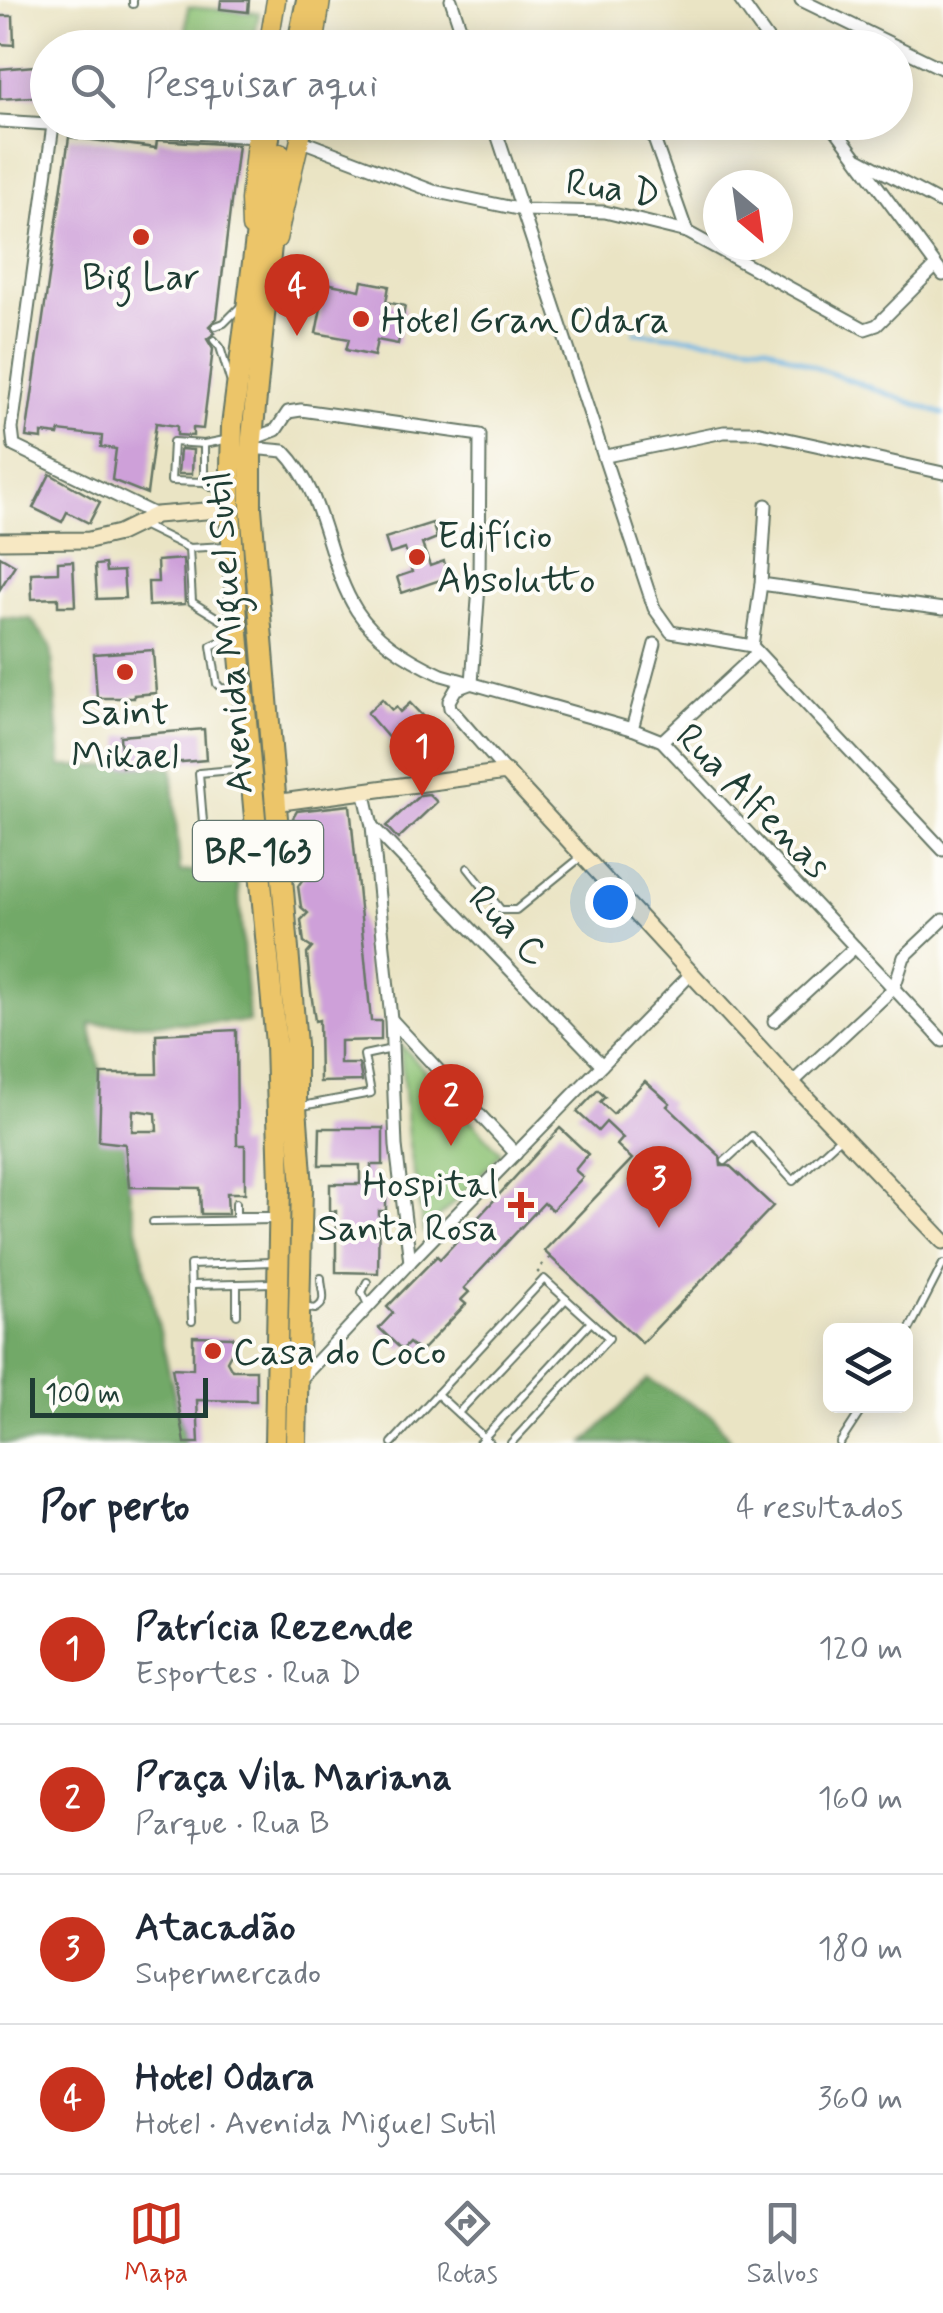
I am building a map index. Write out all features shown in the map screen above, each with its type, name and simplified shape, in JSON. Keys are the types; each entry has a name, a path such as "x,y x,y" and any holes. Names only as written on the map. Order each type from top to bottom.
{"highway":[{"path":"287,30 292,0"},
{"path":"301,30 307,0"},
{"name":"BR-163","path":"261,262 262,140"},
{"name":"BR-163","path":"261,262 281,140"},
{"name":"Avenida Miguel Sutil","path":"261,262 248,296 235,401 245,442 296,1045 302,1187 296,1443"},
{"name":"Avenida Miguel Sutil","path":"261,262 245,442 231,502 238,632 276,1044 280,1218 274,1443"}],"main road":[{"path":"271,30 276,0"},
{"path":"317,30 322,0"},
{"name":"Avenida Miguel Sutil","path":"261,262 300,140"}],"street":[{"path":"451,0 462,30"},
{"path":"740,0 761,30"},
{"path":"802,0 863,30"},
{"path":"913,54 943,69"},
{"path":"0,121 30,123"},
{"path":"51,140 12,429 14,446 156,515"},
{"name":"Rua D","path":"321,140 433,191 523,210 604,212 687,232 865,330 877,325 939,271"},
{"path":"499,140 654,608 671,632 754,649 943,850"},
{"path":"654,140 687,232"},
{"path":"843,140 939,271"},
{"path":"856,157 943,204"},
{"path":"245,442 276,430 288,412 300,410 480,436 479,586 472,683 456,688 448,701 450,708 581,857 943,1242"},
{"name":"Rua Alfenas","path":"276,430 284,451 297,464 320,508 344,582 356,610 370,628 420,665 662,741 943,1041"},
{"path":"606,456 724,432 756,432 943,473"},
{"path":"245,442 284,451"},
{"path":"0,541 90,540 119,533 156,515 231,502"},
{"path":"662,741 754,649 766,505"},
{"path":"761,584 943,609"},
{"path":"632,729 654,644"},
{"path":"274,803 506,772"},
{"path":"364,790 372,826 392,1019 396,1146 410,1262"},
{"name":"Rua C","path":"372,826 602,1065"},
{"path":"792,1083 894,988 904,957 943,920"},
{"path":"774,1020 855,947"},
{"path":"299,1381 691,974"},
{"path":"392,1019 516,1154"}],"lane":[{"path":"216,326 224,323 248,296"},
{"path":"214,340 225,359 235,401"},
{"path":"231,502 204,482 171,481 173,442 245,442"},
{"path":"204,444 204,482"},
{"path":"139,524 189,548 232,544"},
{"path":"189,548 192,602 238,632"},
{"path":"206,858 199,774 251,768"},
{"path":"468,868 501,910 516,910 581,857"},
{"path":"296,1107 371,1093 364,1054 394,1049"},
{"path":"724,1161 752,1136 793,1181 842,1136"},
{"path":"236,1203 236,1216 280,1218"},
{"path":"153,1222 280,1218"},
{"path":"913,1323 943,1264"},
{"path":"192,1321 190,1265 278,1272"},
{"path":"191,1285 236,1284 278,1272"},
{"path":"300,1306 315,1310 322,1305 321,1278"},
{"path":"392,1443 544,1279 608,1338 511,1443"},
{"path":"367,1282 362,1292 369,1308"},
{"path":"236,1284 237,1316"},
{"path":"458,1413 566,1299"},
{"path":"437,1394 484,1441 591,1322"},
{"path":"840,1443 859,1413"}],"path":[{"path":"544,1279 536,1270 550,1257"}],"green space":[{"path":"188,7 259,13 256,30 186,30"},
{"path":"0,617 31,619 51,646 61,766 172,767 180,872 237,868 249,1022 90,1024 101,1074 125,1144 130,1198 185,1443 0,1443"},
{"path":"400,1044 501,1153 424,1233 408,1138"},
{"path":"648,1379 713,1416 732,1443 585,1443"}],"building":[{"path":"221,0 249,0 248,12 220,9"},
{"path":"0,16 13,16 14,45 0,44"},
{"path":"30,66 30,97 0,99 0,69"},
{"name":"Big Lar","path":"69,140 156,148 157,140 238,145 217,318 209,326 215,333 207,339 213,349 203,429 193,428 193,436 177,435 177,426 156,423 147,494 112,480 116,449 101,447 102,436 59,431 58,435 42,433 42,439 26,437"},
{"name":"Hotel Gran Odara","path":"362,281 389,286 386,302 405,306 398,344 377,340 374,356 346,350 349,339 316,333 326,283 360,290"},
{"path":"180,449 193,450 192,474 178,474"},
{"path":"50,474 100,502 89,523 67,512 62,522 33,508"},
{"name":"Edifício Absolutto","path":"432,523 437,538 422,544 430,566 444,561 449,577 402,593 397,577 412,572 405,549 390,554 385,538"},
{"path":"0,556 15,565 0,589"},
{"path":"183,559 185,604 149,606 148,582 158,582 157,561"},
{"path":"73,561 75,606 58,606 58,598 32,599 31,573 58,572 58,562"},
{"path":"105,564 106,572 123,571 125,598 97,599 95,565"},
{"name":"Saint Mikael","path":"153,650 156,693 134,698 97,698 94,654"},
{"path":"382,699 392,710 396,707 400,712 410,703 427,721 418,730 422,734 419,738 429,749 415,763 367,713"},
{"path":"204,729 206,760 122,767 120,736"},
{"path":"429,794 437,802 398,839 386,826 420,795"},
{"path":"350,805 371,1021 381,1021 381,1040 340,1041 340,1064 359,1064 362,1081 320,1082 319,1020 315,1021 307,954 312,948 304,943 301,920 308,913 301,907 298,886 303,879 293,818 297,811"},
{"path":"236,1030 237,1145 245,1145 245,1193 227,1193 228,1214 201,1214 200,1188 129,1187 125,1144 99,1141 101,1074 157,1074 156,1034","holes":["133,1110 156,1113 157,1131 132,1131"]},
{"path":"645,1081 720,1156 721,1166 730,1166 773,1206 642,1343 544,1251 632,1159 617,1145 623,1138 606,1122 598,1131 577,1112 598,1090 605,1097 600,1102 613,1114"},
{"path":"320,1128 383,1128 383,1165 371,1165 371,1184 386,1184 386,1211 379,1211 378,1273 336,1272 336,1211 330,1211 330,1184 360,1184 360,1165 319,1165"},
{"path":"560,1128 588,1154 575,1170 583,1177 552,1210 544,1203 464,1288 469,1292 461,1300 466,1304 420,1352 409,1343 402,1350 379,1328 393,1313 387,1307 437,1256 440,1259"},
{"path":"193,1336 233,1337 235,1346 227,1361 232,1370 256,1370 256,1401 197,1400 199,1443 185,1443 172,1368 193,1369"}],"waterway":[{"path":"634,332 766,345 819,369 943,414"}],"place":[{"name":"Big Lar","path":"141,237"},
{"name":"Hotel Gran Odara","path":"361,319"},
{"name":"Hotel Odara","path":"297,336"},
{"name":"Edifício Absolutto","path":"417,557"},
{"name":"Saint Mikael","path":"125,672"},
{"name":"Patrícia Rezende","path":"422,796"},
{"name":"Praça Vila Mariana","path":"451,1146"},
{"name":"Hospital Santa Rosa","path":"521,1205"},
{"name":"Atacadão","path":"659,1228"},
{"name":"Casa do Coco","path":"213,1351"}]}
